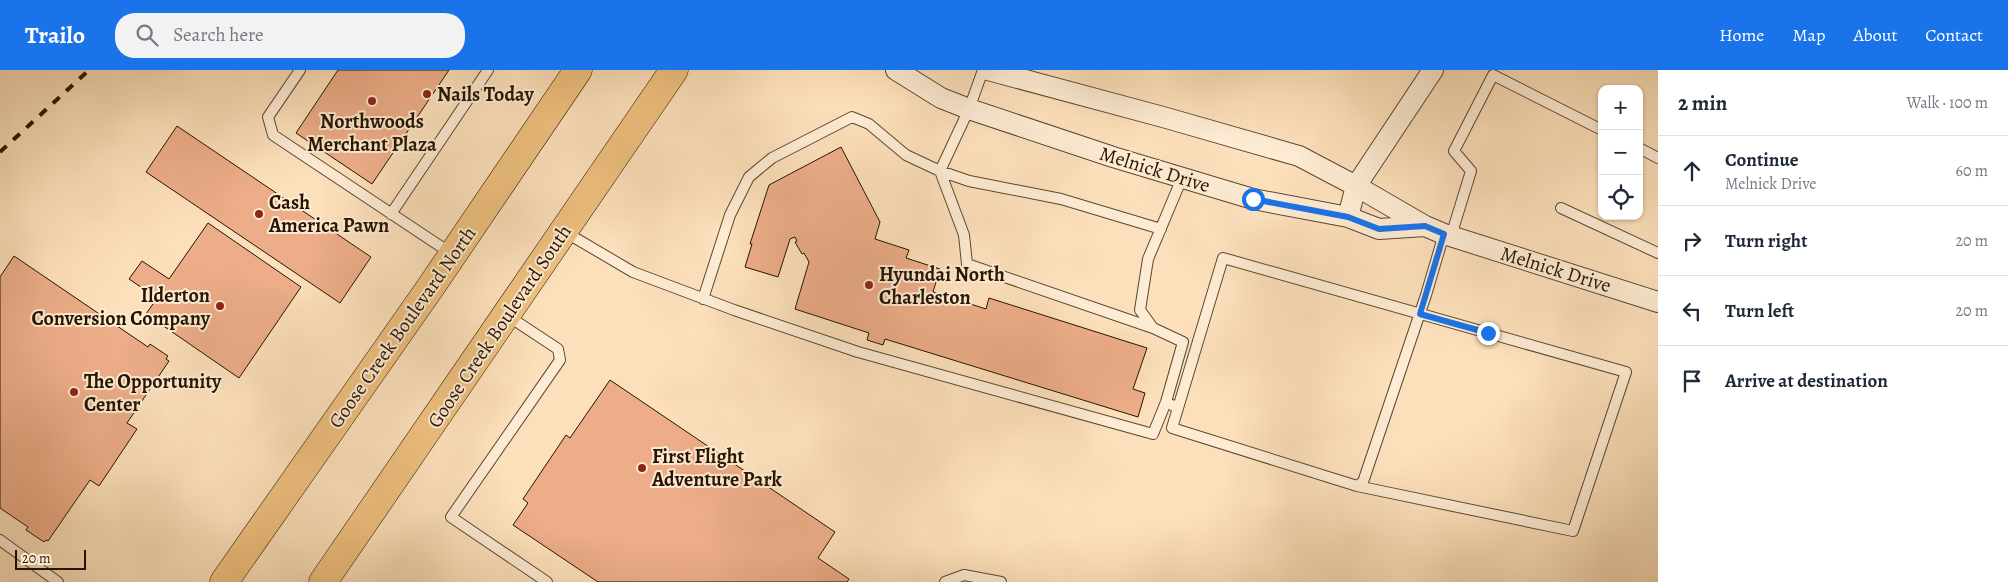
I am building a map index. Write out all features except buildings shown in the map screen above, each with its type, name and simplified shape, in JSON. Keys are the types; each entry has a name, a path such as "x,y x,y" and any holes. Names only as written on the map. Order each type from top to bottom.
{"highway":[{"name":"Goose Creek Boulevard North","path":"224,582 453,255 578,70"},
{"name":"Goose Creek Boulevard South","path":"323,582 674,70"}],"street":[{"name":"Melnick Drive","path":"896,70 941,98 969,109 1253,199 1348,217 1379,229 1425,226"},
{"name":"Melnick Drive","path":"988,70 1299,156 1425,226 1658,302"},
{"path":"1348,217 1356,186 1433,70"}],"lane":[{"path":"300,70 268,117 273,135 453,255"},
{"path":"391,214 488,70"},
{"path":"564,231 633,272 703,299 858,352 1153,434 1166,402 1183,342 1153,328 967,264 964,235 940,171 969,109 983,70"},
{"path":"1357,486 1363,482 1470,171 1454,150 1493,75 1598,128"},
{"path":"703,299 734,207 749,177 772,158 852,118 870,124 906,155 940,171 969,181 1060,199 1161,229"},
{"path":"1643,150 1658,158"},
{"path":"1153,328 1140,310 1148,260 1182,178"},
{"path":"1561,208 1658,253"},
{"path":"1223,258 1420,314 1626,372 1573,531 1357,486 1172,428 1223,258"},
{"path":"507,315 558,349 560,360 451,517 547,582"},
{"path":"1166,402 1178,408"},
{"path":"0,540 58,582"},
{"path":"945,582 964,575 1001,582"}],"railway":[{"path":"0,152 89,70"}],"place":[{"name":"Nails Today","path":"427,94"},
{"name":"Northwoods Merchant Plaza","path":"372,101"},
{"name":"Cash America Pawn","path":"259,214"},
{"name":"Hyundai North Charleston","path":"869,285"},
{"name":"Ilderton Conversion Company","path":"220,306"},
{"name":"The Opportunity Center","path":"74,392"},
{"name":"First Flight Adventure Park","path":"642,468"}],"route":[{"path":"1253,199 1348,217 1379,229 1425,226 1444,234 1420,314 1488,333"}]}
